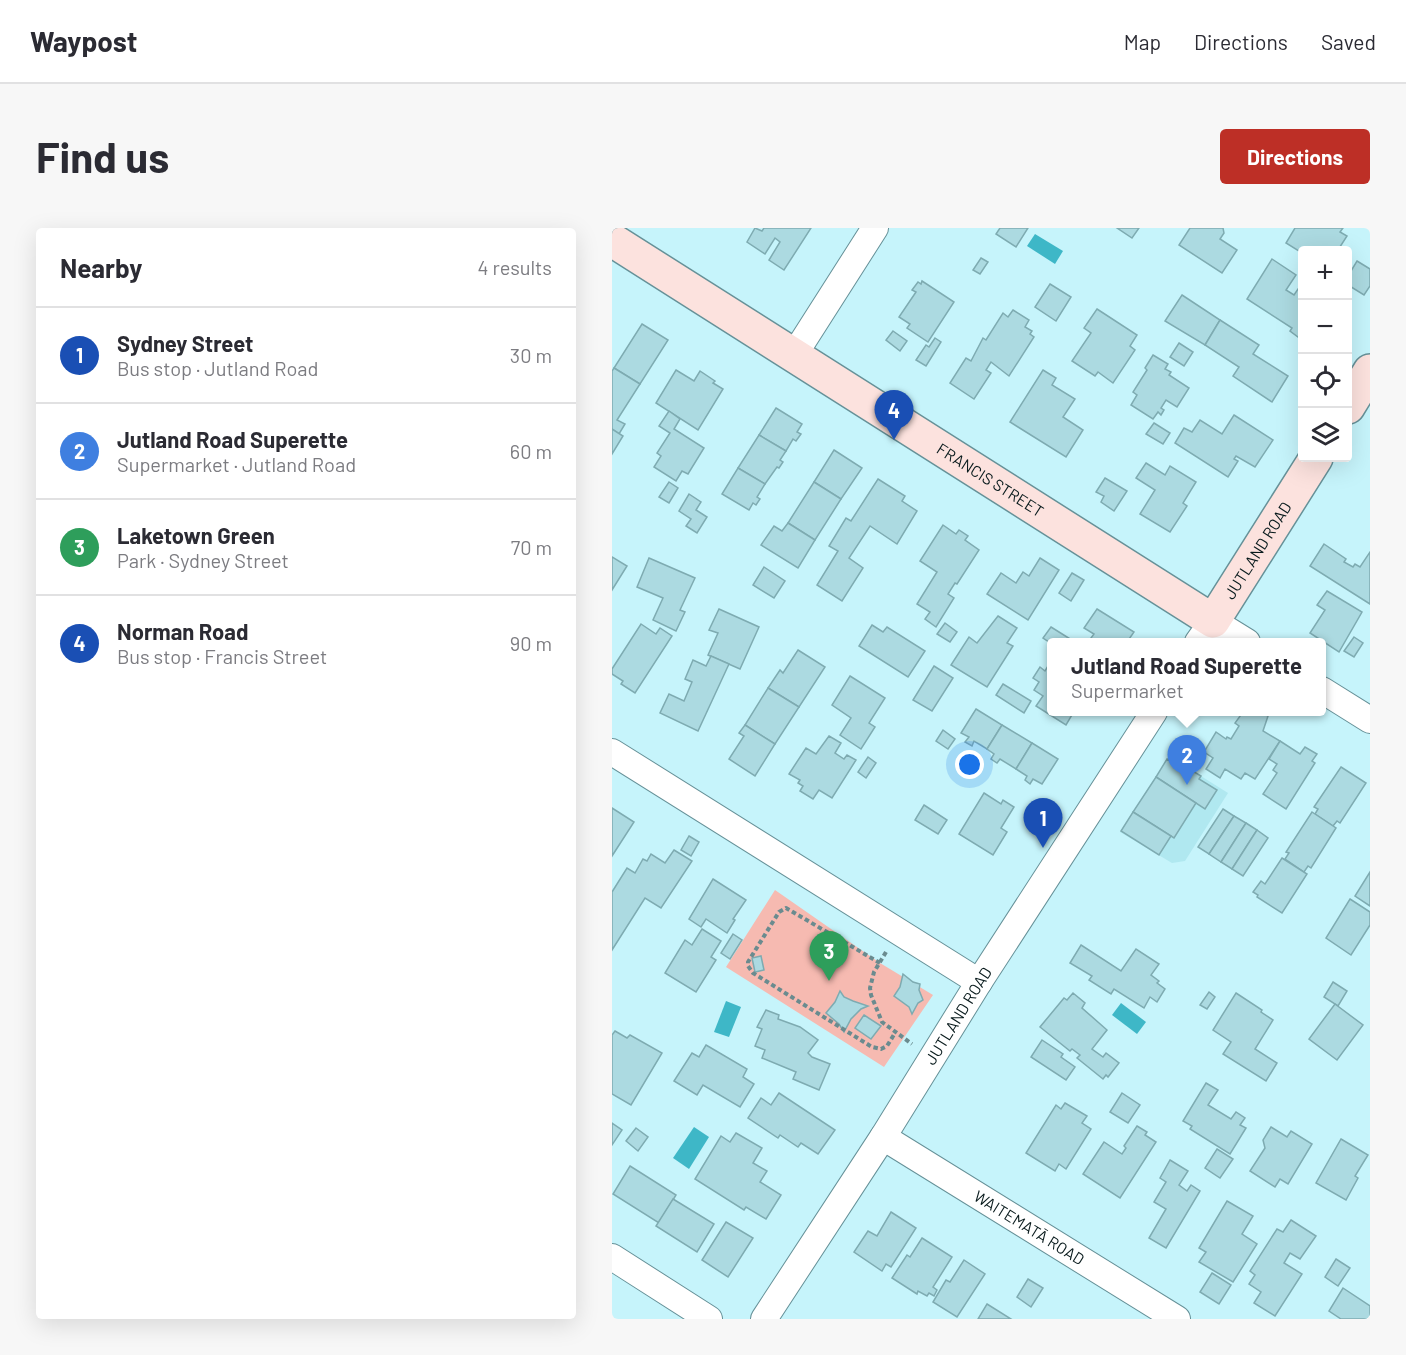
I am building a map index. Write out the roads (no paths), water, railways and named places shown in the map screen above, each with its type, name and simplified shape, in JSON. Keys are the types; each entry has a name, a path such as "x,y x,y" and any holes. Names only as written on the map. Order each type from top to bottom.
{"street":[{"path":"794,355 875,228"},
{"name":"FRANCIS STREET","path":"612,240 794,355 1206,632 1231,638"},
{"path":"1352,399 1370,371"},
{"name":"JUTLAND ROAD","path":"1206,632 1313,462"},
{"path":"1326,692 1370,720"},
{"name":"JUTLAND ROAD","path":"764,1319 883,1137 979,982 1151,716"},
{"path":"612,752 979,982"},
{"name":"WAITEMATĀ ROAD","path":"883,1137 1177,1319"},
{"path":"612,1257 709,1319"}],"water":[{"path":"1035,234 1063,251 1055,264 1027,246"},
{"path":"726,1001 741,1007 729,1037 714,1032"},
{"path":"1121,1003 1146,1022 1137,1034 1112,1015"},
{"path":"694,1127 709,1137 689,1169 673,1158"}],"place":[{"name":"Norman Road","path":"894,440"},
{"name":"Jutland Road Superette","path":"1187,785"},
{"name":"Sydney Street","path":"1043,848"},
{"name":"Laketown Green","path":"829,981"}]}
